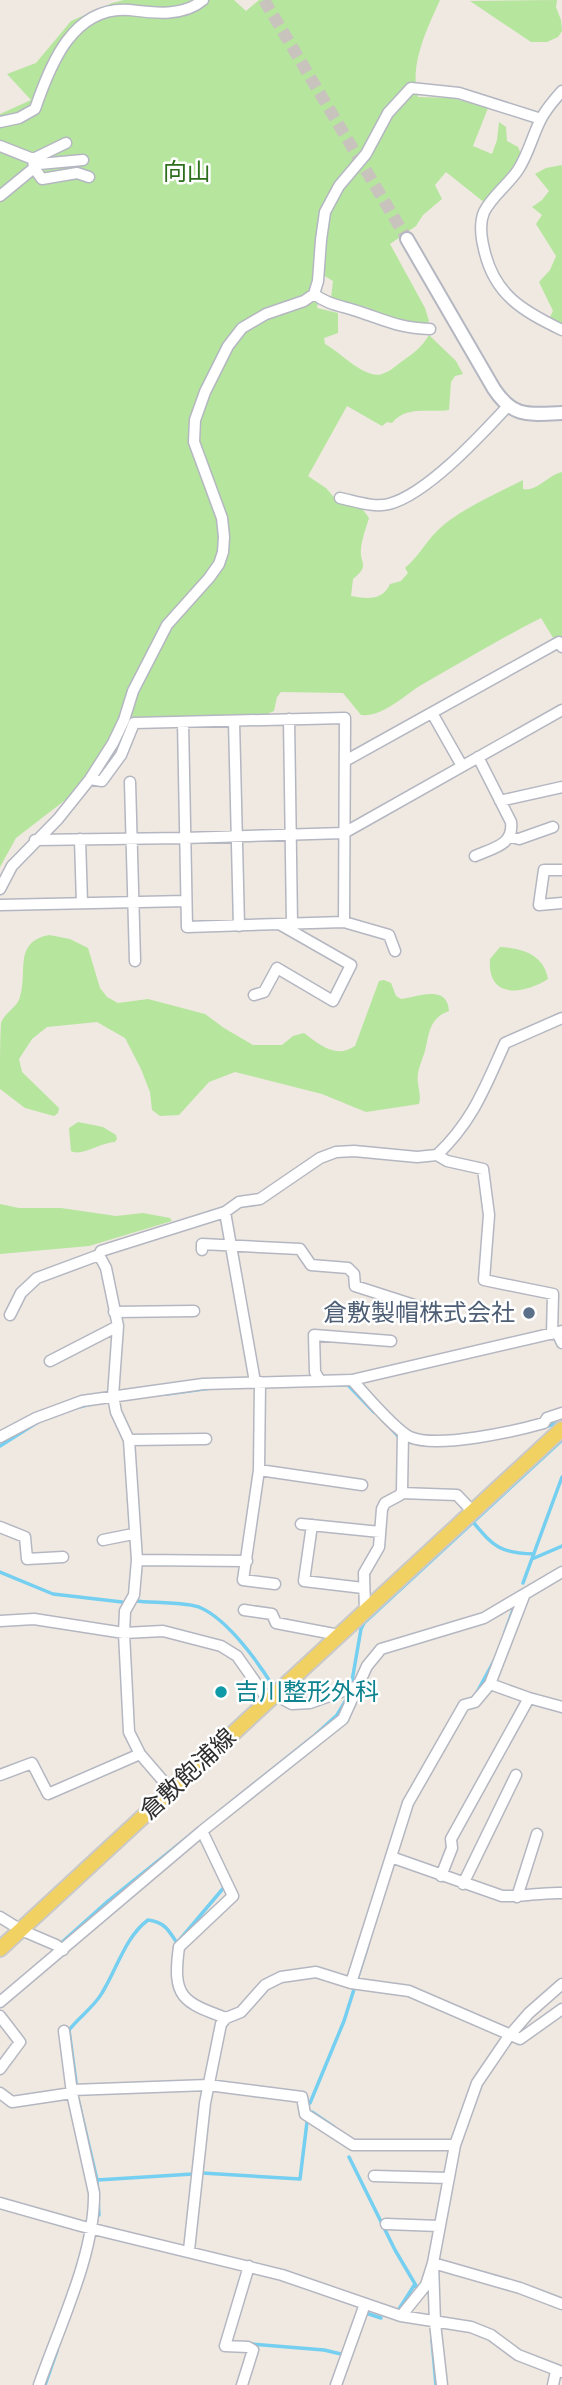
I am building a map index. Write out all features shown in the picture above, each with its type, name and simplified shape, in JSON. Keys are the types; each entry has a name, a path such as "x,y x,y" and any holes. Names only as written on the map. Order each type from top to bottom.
{"main road":[{"name":"倉敷飽浦線","path":"0,1949 562,1429"}],"street":[{"path":"0,122 19,118 35,109 48,70 57,54 79,26 92,18 117,9 159,14 176,12 203,0"},
{"path":"0,889 12,866 58,819 90,779 113,743 133,691 167,625 209,578 223,552 222,518 194,442 195,421 205,392 228,346 242,328 266,314 304,301 314,293 318,281 325,212 339,186 366,154 388,113 411,88 459,93 541,119"},
{"path":"562,91 541,119 518,171 486,209 480,226 489,272 496,283 528,313 562,330"},
{"path":"0,196 33,163 66,143"},
{"path":"0,146 39,164 83,159"},
{"path":"33,163 42,179 77,173 89,177"},
{"path":"407,239 494,389 508,407 521,413 562,413"},
{"path":"314,293 325,303 361,312 377,320 406,328 430,329"},
{"path":"340,498 362,503 387,504 419,491 508,407"},
{"path":"345,761 559,642 562,647"},
{"path":"36,840 344,832 562,710"},
{"path":"432,713 462,766"},
{"path":"90,779 102,781 121,755 134,723 345,718 344,922"},
{"path":"289,719 292,924"},
{"path":"234,721 239,926"},
{"path":"183,722 187,927 344,922 389,935 395,951"},
{"path":"475,856 506,842 510,837 511,822 478,757"},
{"path":"130,782 135,961"},
{"path":"500,801 562,787"},
{"path":"510,837 519,839 554,827"},
{"path":"80,839 82,903"},
{"path":"562,870 544,870 539,905 562,903"},
{"path":"0,905 186,901"},
{"path":"254,995 264,992 277,968 333,1001 351,965 279,924"},
{"path":"437,1155 457,1136 475,1109 505,1043 562,1018"},
{"path":"10,1315 21,1293 37,1278 100,1255 102,1251 225,1212 239,1202 260,1199 320,1158 336,1152 354,1151 417,1157 437,1155 447,1161 483,1169 489,1215 484,1280 553,1294 557,1332 562,1343"},
{"path":"225,1212 257,1382 259,1470 243,1580 275,1584"},
{"path":"202,1250 202,1244 300,1250 310,1265 348,1268 354,1274 355,1286 442,1314"},
{"path":"100,1255 106,1268 118,1326 113,1396 116,1412 129,1440 133,1534 137,1560 134,1595 125,1611 124,1633 130,1732 140,1754 172,1790"},
{"path":"114,1312 194,1311"},
{"path":"50,1361 118,1326"},
{"path":"0,1437 55,1410 82,1401 203,1384 352,1380 557,1332"},
{"path":"320,1381 315,1372 314,1335 390,1342"},
{"path":"352,1380 403,1433 417,1439 458,1439 504,1434 544,1423 547,1418 562,1413"},
{"path":"401,1493 403,1433"},
{"path":"129,1440 206,1439"},
{"path":"259,1470 362,1485"},
{"path":"365,1612 364,1573 379,1547 382,1510 386,1503 401,1493 457,1495 474,1512"},
{"path":"301,1524 380,1532"},
{"path":"312,1525 304,1581 363,1588"},
{"path":"0,1527 25,1537 27,1559 63,1557"},
{"path":"103,1540 133,1534"},
{"path":"137,1560 247,1561"},
{"path":"0,2002 60,1948 202,1831 343,1720 352,1704 355,1688 374,1655 381,1649 484,1618 562,1572"},
{"path":"354,1984 408,1803 464,1705 475,1702 490,1684 524,1596"},
{"path":"244,1610 272,1614 276,1623 339,1636"},
{"path":"0,1621 34,1619 124,1633 163,1631 221,1646 237,1656 272,1698 292,1704 310,1703 355,1688"},
{"path":"490,1684 562,1707"},
{"path":"442,1876 452,1848 451,1839 529,1698"},
{"path":"0,1775 32,1763 48,1794 140,1754"},
{"path":"463,1884 516,1775"},
{"path":"202,1831 233,1896 179,1947 178,1985 186,2001 193,2006 226,2018"},
{"path":"517,1897 537,1835"},
{"path":"391,1857 502,1896 562,1893"},
{"path":"0,1917 60,1948"},
{"path":"189,2250 208,2085 221,2024 226,2018 242,2012 265,1985 281,1977 316,1972 354,1984 409,1991 520,2039 562,2009"},
{"path":"401,2316 426,2285 433,2263 455,2145 477,2082 509,2036 562,1984"},
{"path":"0,2016 20,2042 0,2069"},
{"path":"39,2385 92,2228 94,2193 72,2092 64,2031"},
{"path":"0,2093 12,2102 72,2092 208,2085 302,2097 305,2114 353,2145 455,2145"},
{"path":"374,2176 449,2178"},
{"path":"0,2203 282,2275 401,2316 471,2327 491,2335 518,2355 559,2372 553,2385"},
{"path":"386,2224 439,2226"},
{"path":"433,2263 520,2288 562,2304"},
{"path":"433,2263 435,2323 442,2385"},
{"path":"242,2385 253,2350 250,2347 225,2346 249,2266"},
{"path":"336,2385 365,2304"}],"green space":[{"name":"向山","path":"124,0 234,0 246,11 259,0 440,0 418,60 418,97 452,98 488,108 473,146 492,154 499,122 506,127 507,141 518,147 521,154 515,167 485,203 446,172 435,185 442,199 423,215 416,226 390,244 425,308 429,321 427,323 408,322 331,298 333,281 323,275 317,308 338,313 338,333 324,338 325,344 368,373 376,375 390,370 417,350 429,335 456,361 463,374 455,376 451,382 449,410 411,412 382,426 347,406 308,476 326,488 339,503 361,507 369,518 361,548 363,567 353,579 351,596 369,598 379,596 390,584 401,581 408,573 405,568 437,531 456,516 523,480 523,489 533,488 562,472 562,638 555,641 541,618 423,684 386,709 369,715 361,715 343,693 281,692 274,711 260,717 120,721 111,742 77,791 16,838 0,867 0,114 31,100 7,74 36,63 71,21"},
{"path":"557,0 556,7 562,31 558,37 547,42 531,42 470,1"},
{"path":"562,165 562,325 549,319 553,311 539,282 550,270 556,256 536,224 542,215 532,207 549,191 535,174 546,168"},
{"path":"49,935 70,939 88,948 100,988 107,997 118,1003 148,999 205,1014 253,1045 282,1045 293,1036 304,1033 328,1049 348,1050 355,1046 379,981 384,980 391,983 396,996 401,999 431,994 443,997 449,1011 437,1018 429,1033 418,1075 419,1104 366,1112 322,1094 235,1072 209,1082 179,1115 160,1116 152,1110 150,1092 125,1038 97,1022 47,1027 32,1039 19,1059 22,1072 59,1108 54,1116 25,1108 0,1089 1,1023 20,997 26,951 30,944"},
{"path":"500,947 523,951 537,958 546,970 548,979 518,990 500,987 494,981 490,959"},
{"path":"78,1122 103,1127 116,1135 117,1139 86,1151 71,1151 69,1128"},
{"path":"0,1204 19,1208 61,1208 116,1216 143,1213 170,1218 172,1221 89,1246 0,1254"}],"waterway":[{"path":"337,1385 348,1385 374,1412"},
{"path":"167,1394 211,1388"},
{"path":"75,1408 91,1404"},
{"path":"0,1446 38,1422"},
{"path":"544,1427 559,1423"},
{"path":"390,1427 398,1436"},
{"path":"352,1681 364,1623 562,1440"},
{"path":"408,1442 423,1444"},
{"path":"523,1583 562,1477"},
{"path":"473,1522 499,1547 513,1552 534,1554"},
{"path":"532,1559 562,1546"},
{"path":"0,1572 53,1594 122,1602"},
{"path":"136,1601 188,1605 211,1614 242,1643 274,1688"},
{"path":"505,1632 515,1604"},
{"path":"476,1694 495,1659"},
{"path":"60,1944 108,1901 315,1735 337,1715 346,1700"},
{"path":"76,2082 69,2030 99,1998 133,1935 148,1920 165,1927 177,1943 226,1885"},
{"path":"310,2103 344,2021 367,1948"},
{"path":"78,2099 97,2180 193,2174"},
{"path":"312,2112 334,2127"},
{"path":"202,2173 300,2179 307,2122"},
{"path":"349,2157 395,2250 418,2289"},
{"path":"97,2180 99,2215"},
{"path":"399,2309 415,2284"},
{"path":"365,2315 366,2313 381,2318"},
{"path":"432,2340 436,2385"},
{"path":"251,2346 324,2350 341,2354"},
{"path":"45,2385 57,2351"}],"tunnel":[{"path":"264,0 407,239"}],"place":[{"name":"倉敷製帽株式会社","path":"529,1313"},
{"name":"吉川整形外科","path":"221,1692"}]}
